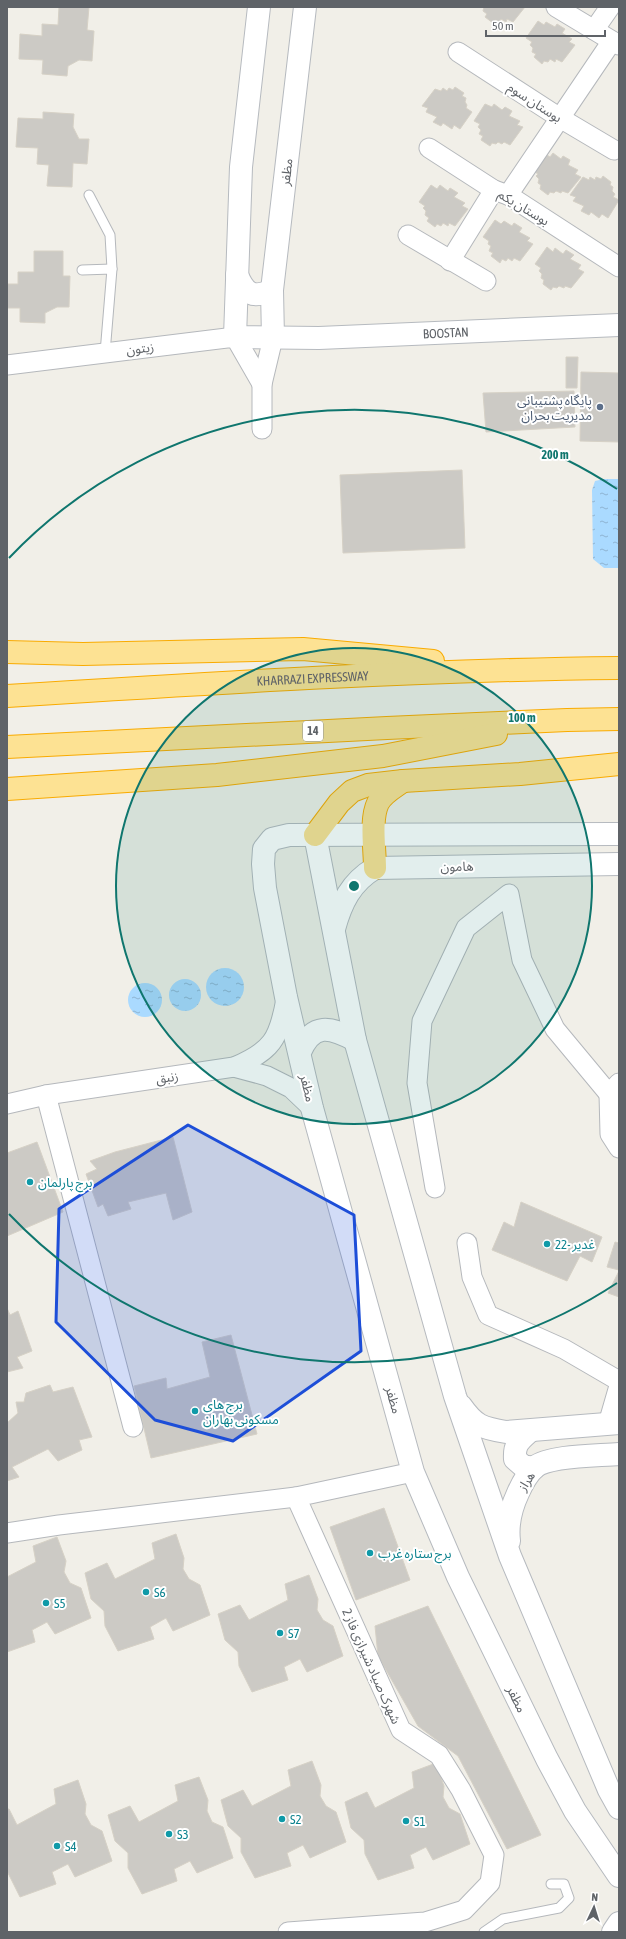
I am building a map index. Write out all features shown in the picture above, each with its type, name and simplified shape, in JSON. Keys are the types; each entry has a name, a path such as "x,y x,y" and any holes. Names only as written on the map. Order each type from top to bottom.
{"highway":[{"path":"7,652 83,654 303,648 522,669"},
{"name":"KHARRAZI EXPRESSWAY","path":"7,696 306,677 522,669 619,668"},
{"name":"14","path":"7,747 567,720 619,719"},
{"path":"7,789 216,775 383,756 567,720"},
{"path":"315,835 339,803 352,791 368,785 403,781 520,774 619,764"},
{"path":"375,868 374,815 378,802 388,792 403,781"},
{"path":"7,794 58,785"}],"street":[{"path":"259,7 241,166 235,337 262,384"},
{"name":"مظفر","path":"273,338 272,290 305,7"},
{"path":"450,261 501,192 560,118 616,43 556,7"},
{"path":"594,30 610,7"},
{"name":"بوستان سوم","path":"458,52 560,118 614,150"},
{"name":"بوستان یکم","path":"429,148 619,267"},
{"path":"408,235 486,281"},
{"path":"237,275 243,289 250,294 264,294 272,290"},
{"name":"BOOSTAN","path":"273,338 619,325"},
{"name":"زیتون","path":"7,365 235,337 273,338"},
{"path":"262,430 262,384 273,338"},
{"path":"619,834 315,835 355,1040 455,1396 510,1556 609,1790 619,1808"},
{"name":"مظفر","path":"315,835 289,835 272,840 264,849 262,864 265,888 286,996 312,1108 414,1472 458,1577 547,1759 575,1811 619,1876"},
{"name":"هامون","path":"375,868 619,864"},
{"path":"333,932 340,907 353,885 363,875 375,868"},
{"path":"435,1188 417,1083 422,1021 466,928 509,894 522,960 555,1029 614,1088 610,1134 619,1148"},
{"name":"زنبق","path":"7,1104 46,1095 234,1067 255,1058 271,1044 281,1024 286,996"},
{"path":"300,1052 305,1040 314,1033 326,1029 335,1030 355,1040"},
{"path":"234,1067 267,1076 291,1088 312,1108"},
{"path":"46,1095 133,1427"},
{"path":"467,1243 472,1277 488,1315 564,1349 619,1382"},
{"path":"455,1396 468,1417 478,1425 488,1429 506,1432 530,1431 614,1424 619,1386"},
{"path":"530,1431 520,1440 515,1449 515,1459 522,1466 534,1468"},
{"name":"هراز","path":"510,1556 508,1530 510,1517 516,1498 525,1480 534,1468 553,1460 619,1454"},
{"path":"7,1533 59,1525 296,1497 414,1472"},
{"name":"شهرک صیاد شیرازی فاز 2","path":"288,1932 425,1922 464,1910 490,1883 494,1855 461,1790 440,1755 401,1730 296,1497"},
{"path":"613,1932 619,1923"}],"lane":[{"path":"90,195 110,235 112,269 105,352"},
{"path":"82,270 112,269"},
{"path":"484,1932 503,1919 559,1908 569,1898 564,1884 551,1884"}],"highlighted area":[{"path":"188,1125 354,1215 361,1351 233,1441 155,1420 56,1322 59,1209"}],"water":[{"path":"604,479 619,479 619,568 604,568 593,559 592,490 595,481"},
{"path":"221,968 229,968 236,971 241,976 244,987 241,998 236,1003 229,1006 221,1006 214,1003 209,998 206,991 206,983 209,976 214,971"},
{"path":"182,979 188,979 198,986 201,995 200,1001 194,1008 188,1011 182,1011 172,1004 169,998 169,992 176,982"},
{"path":"142,983 148,983 152,984 159,990 162,1000 161,1007 155,1014 148,1017 142,1017 138,1016 131,1010 128,1003 128,997 129,993 135,986"}],"building":[{"path":"59,7 89,7 87,30 94,31 92,61 79,60 68,66 67,76 42,74 43,60 19,59 20,34 42,36 42,24 58,25"},
{"path":"484,7 525,7 513,22 507,19 506,22 501,19 500,22 495,20 493,23 485,17 487,14 483,11"},
{"path":"538,21 544,25 546,22 555,27 557,24 565,29 562,33 572,39 569,42 575,45 562,62 556,59 555,62 550,59 548,62 544,61 542,64 534,57 536,54 532,52 533,48 530,45 532,42 526,38"},
{"path":"455,87 464,93 462,96 466,98 466,108 472,112 460,129 454,125 452,129 443,123 441,126 433,122 437,117 426,112 428,108 422,106 435,89 441,91 443,88 447,91 449,88 453,90"},
{"path":"485,104 492,107 494,104 502,110 505,107 512,111 509,116 520,121 517,125 523,127 510,145 504,142 502,144 498,142 496,144 492,143 490,146 481,140 483,136 479,134 481,130 478,127 480,124 474,121"},
{"path":"43,112 74,114 73,127 79,139 89,139 87,164 73,163 72,187 47,186 49,165 37,164 38,148 16,147 18,118 43,119"},
{"path":"544,153 550,157 553,153 561,159 563,156 570,160 568,165 578,170 575,174 581,177 568,193 556,191 554,193 550,192 548,195 540,189 541,185 538,183 539,179 536,176 538,174 532,170"},
{"path":"603,176 611,182 610,185 613,187 612,191 615,194 613,197 619,200 608,218 602,214 599,218 591,212 589,215 581,211 584,206 573,201 576,197 570,195 583,177 589,180 590,177 595,180 596,177 601,179"},
{"path":"431,185 437,189 440,185 448,191 450,188 458,193 454,197 465,203 462,206 468,209 455,226 449,223 448,226 443,223 441,226 437,224 435,227 427,221 429,218 425,215 426,211 423,208 425,206 419,202"},
{"path":"495,220 501,224 504,221 512,226 514,223 522,228 519,232 530,238 527,241 533,244 520,261 514,258 512,261 508,258 506,261 502,259 500,263 491,256 493,253 489,251 491,246 488,244 489,241 483,237"},
{"path":"547,247 553,252 555,248 563,254 566,250 574,255 570,259 581,265 578,269 584,272 571,288 559,286 557,288 553,287 551,290 543,284 544,280 541,278 542,274 539,271 541,268 535,264"},
{"path":"34,251 63,251 63,276 70,276 69,307 57,307 45,313 45,323 20,322 20,308 7,308 7,284 18,284 18,272 34,272"},
{"path":"566,357 578,357 577,388 566,388"},
{"name":"پایگاه پشتیبانی مدیریت بحران","path":"581,372 619,373 619,442 580,441"},
{"path":"574,391 575,427 486,432 483,393"},
{"path":"462,470 465,548 343,553 340,475"},
{"path":"173,1137 192,1212 173,1220 166,1193 128,1202 131,1209 108,1216 103,1204 98,1207 86,1174 97,1169 90,1161 115,1152"},
{"name":"برج پارلمان","path":"37,1142 63,1212 7,1236 7,1153"},
{"name":"22- غدیر","path":"521,1202 602,1237 592,1262 580,1256 567,1281 492,1250 504,1222 514,1227"},
{"path":"615,1242 619,1243 619,1270 607,1267"},
{"path":"619,1271 619,1297 608,1293"},
{"path":"7,1308 10,1315 18,1311 32,1351 17,1357 23,1368 7,1372"},
{"name":"برج های مسکونی بهاران","path":"231,1335 257,1434 151,1458 134,1386 166,1378 167,1389 210,1377 202,1342"},
{"path":"50,1385 53,1392 73,1387 92,1437 79,1440 82,1450 58,1461 48,1449 12,1467 19,1477 7,1481 7,1423 18,1413 16,1402 24,1402 26,1393"},
{"name":"برج ستاره غرب","path":"384,1508 410,1580 356,1600 330,1527"},
{"name":"S6","path":"176,1534 184,1558 183,1569 189,1579 200,1585 210,1615 173,1631 166,1618 150,1627 154,1639 118,1651 105,1626 104,1611 91,1599 85,1573 107,1563 115,1579 155,1559 152,1543"},
{"name":"S5","path":"57,1537 66,1561 64,1572 70,1583 81,1588 91,1618 55,1634 47,1622 32,1630 35,1642 7,1652 7,1577 36,1562 33,1546"},
{"name":"S7","path":"309,1575 318,1599 317,1610 323,1620 333,1626 343,1656 307,1672 300,1659 284,1667 288,1680 252,1692 239,1666 238,1652 225,1640 218,1614 240,1605 249,1620 288,1600 285,1584"},
{"path":"428,1606 541,1835 507,1849 458,1756 418,1726 378,1656 375,1626"},
{"name":"S2","path":"312,1761 321,1785 320,1796 326,1806 336,1812 346,1842 310,1858 303,1845 287,1853 291,1866 255,1878 241,1852 241,1838 228,1826 221,1800 243,1790 252,1806 291,1786 288,1770"},
{"name":"S1","path":"436,1763 444,1786 443,1797 449,1808 460,1814 470,1844 433,1860 426,1847 410,1855 414,1868 378,1880 365,1854 364,1840 351,1828 345,1802 367,1792 375,1808 414,1788 412,1772"},
{"name":"S3","path":"199,1777 208,1800 207,1811 212,1822 223,1827 233,1858 197,1873 190,1861 174,1869 177,1881 142,1894 128,1868 128,1853 115,1841 108,1815 130,1806 139,1822 178,1801 175,1785"},
{"name":"S4","path":"78,1780 86,1804 85,1814 91,1825 102,1831 112,1861 75,1877 68,1864 52,1872 56,1884 20,1897 7,1871 7,1809 9,1809 17,1825 56,1804 54,1789"}],"place":[{"name":"پایگاه پشتیبانی مدیریت بحران","path":"600,407"},
{"name":"برج پارلمان","path":"30,1182"},
{"name":"22- غدیر","path":"547,1244"},
{"name":"برج های مسکونی بهاران","path":"195,1411"},
{"name":"برج ستاره غرب","path":"370,1553"},
{"name":"S6","path":"146,1592"},
{"name":"S5","path":"46,1603"},
{"name":"S7","path":"280,1633"},
{"name":"S2","path":"282,1819"},
{"name":"S1","path":"406,1821"},
{"name":"S3","path":"169,1834"},
{"name":"S4","path":"57,1846"}]}
